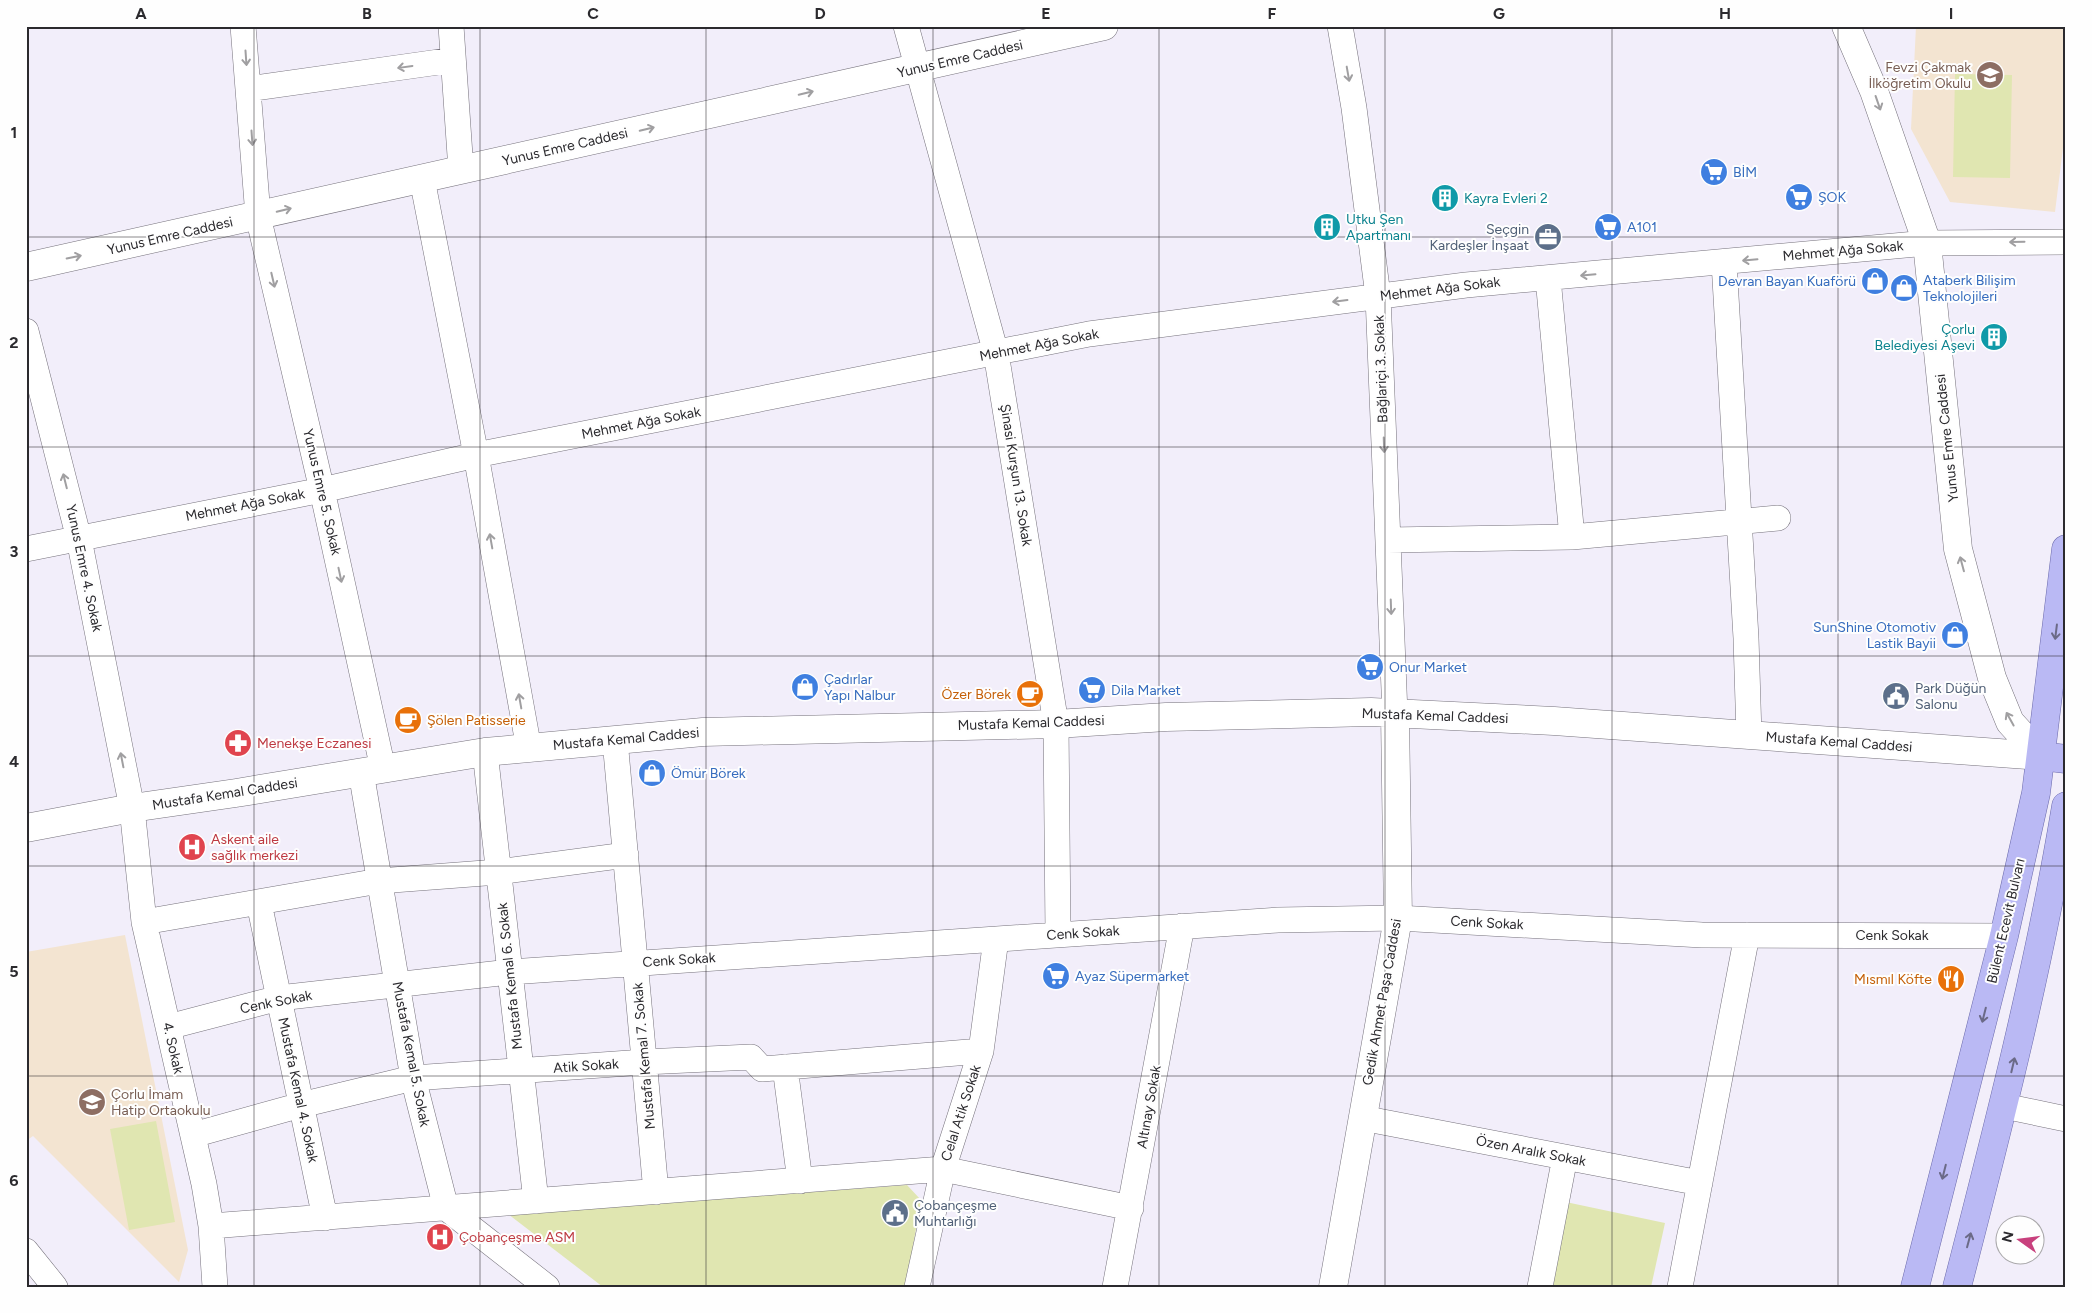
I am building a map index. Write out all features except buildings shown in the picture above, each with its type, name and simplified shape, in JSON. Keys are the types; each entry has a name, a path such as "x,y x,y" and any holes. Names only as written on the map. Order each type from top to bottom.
{"main road":[{"name":"Bülent Ecevit Bulvarı","path":"1914,1287 2004,936 2036,793 2053,758 2066,549"},
{"path":"2036,793 2060,882"},
{"path":"1957,1287 2004,1106 2040,941 2060,882 2066,806"},
{"path":"2004,936 2060,882"},
{"path":"2004,936 2040,941"}],"street":[{"name":"Yunus Emre 5. Sokak","path":"243,26 258,216 322,490 372,771"},
{"path":"451,26 461,170"},
{"name":"Şinasi Kurşun 13. Sokak","path":"906,26 996,353 1056,724 1058,934"},
{"name":"Yunus Emre Caddesi","path":"26,268 1104,26"},
{"name":"Bağlariçi 3. Sokak","path":"1340,26 1354,108 1378,296 1395,714"},
{"name":"Yunus Emre Caddesi","path":"1846,26 1874,91 1927,243 1958,549 1992,678 2010,722 2053,758"},
{"path":"248,89 453,60"},
{"path":"422,179 476,455 529,749"},
{"name":"Mehmet Ağa Sokak","path":"26,549 322,490 476,455 1089,334 1466,285 1927,243 2066,242"},
{"path":"1724,262 1746,638 1749,736"},
{"path":"1548,278 1572,537"},
{"name":"Yunus Emre 4. Sokak","path":"26,331 79,538 132,808"},
{"path":"1388,540 1572,537 1778,518"},
{"name":"Mustafa Kemal Caddesi","path":"26,828 132,808 485,752 703,732 1056,724 1166,717 1371,712 1554,722 2053,758"},
{"name":"Gedik Ahmet Paşa Caddesi","path":"1333,1287 1398,918 1395,714"},
{"name":"Mustafa Kemal 7. Sokak","path":"615,740 656,1192"},
{"name":"Mustafa Kemal 6. Sokak","path":"485,752 536,1201"},
{"name":"Mustafa Kemal 5. Sokak","path":"372,771 379,881 413,1078 446,1208"},
{"name":"4. Sokak","path":"132,808 144,922 193,1136 211,1226 215,1287"},
{"path":"144,922 379,881 498,872 626,855"},
{"name":"Mustafa Kemal 4. Sokak","path":"259,903 325,1218"},
{"name":"Cenk Sokak","path":"168,1027 279,998 510,972 1278,920 1398,918 1702,935 2004,936"},
{"name":"Altınay Sokak","path":"1115,1287 1182,926"},
{"path":"1680,1287 1747,935"},
{"name":"Celal Atik Sokak","path":"917,1287 943,1169 980,1051 996,939"},
{"name":"Atik Sokak","path":"193,1136 301,1105 413,1078 644,1062 751,1057 762,1069 980,1051"},
{"path":"785,1066 800,1181"},
{"path":"2004,1106 2066,1119"},
{"name":"Özen Aralık Sokak","path":"1362,1118 1700,1183"},
{"path":"1540,1287 1564,1157"},
{"path":"211,1226 943,1169 1131,1208"},
{"path":"446,1208 547,1287"},
{"path":"26,1251 55,1287"}],"shaded area":[{"name":"Fevzi Çakmak İlköğretim Okulu","path":"1916,26 2066,26 2066,124 2055,212 1950,202 1911,129"},
{"name":"Çorlu İmam Hatip Ortaokulu","path":"125,935 188,1250 179,1282 33,1136 26,1141 26,952"}],"green space":[{"path":"1955,74 2012,75 2010,178 1953,177"},
{"path":"156,1121 175,1222 129,1230 110,1129"},
{"path":"907,1185 921,1200 906,1287 603,1287 508,1214"},
{"path":"1561,1201 1665,1223 1651,1287 1544,1287"}],"place":[{"name":"Fevzi Çakmak İlköğretim Okulu","path":"1990,75"},
{"name":"BİM","path":"1714,172"},
{"name":"ŞOK","path":"1799,197"},
{"name":"Kayra Evleri 2","path":"1445,198"},
{"name":"Utku Şen Apartmanı","path":"1327,227"},
{"name":"A101","path":"1608,227"},
{"name":"Seçgin Kardeşler İnşaat","path":"1548,237"},
{"name":"Devran Bayan Kuaförü","path":"1875,281"},
{"name":"Ataberk Bilişim Teknolojileri","path":"1904,288"},
{"name":"Çorlu Belediyesi Aşevi","path":"1994,337"},
{"name":"SunShine Otomotiv Lastik Bayii","path":"1955,635"},
{"name":"Onur Market","path":"1370,667"},
{"name":"Çadırlar Yapı Nalbur","path":"805,687"},
{"name":"Dila Market","path":"1092,690"},
{"name":"Özer Börek","path":"1030,694"},
{"name":"Park Düğün Salonu","path":"1896,696"},
{"name":"Şölen Patisserie","path":"408,720"},
{"name":"Menekşe Eczanesi","path":"238,743"},
{"name":"Ömür Börek","path":"652,773"},
{"name":"Askent aile sağlık merkezi","path":"192,847"},
{"name":"Ayaz Süpermarket","path":"1056,976"},
{"name":"Mısmıl Köfte","path":"1951,979"},
{"name":"Çorlu İmam Hatip Ortaokulu","path":"92,1102"},
{"name":"Çobançeşme Muhtarlığı","path":"895,1213"},
{"name":"Çobançeşme ASM","path":"440,1237"}]}
